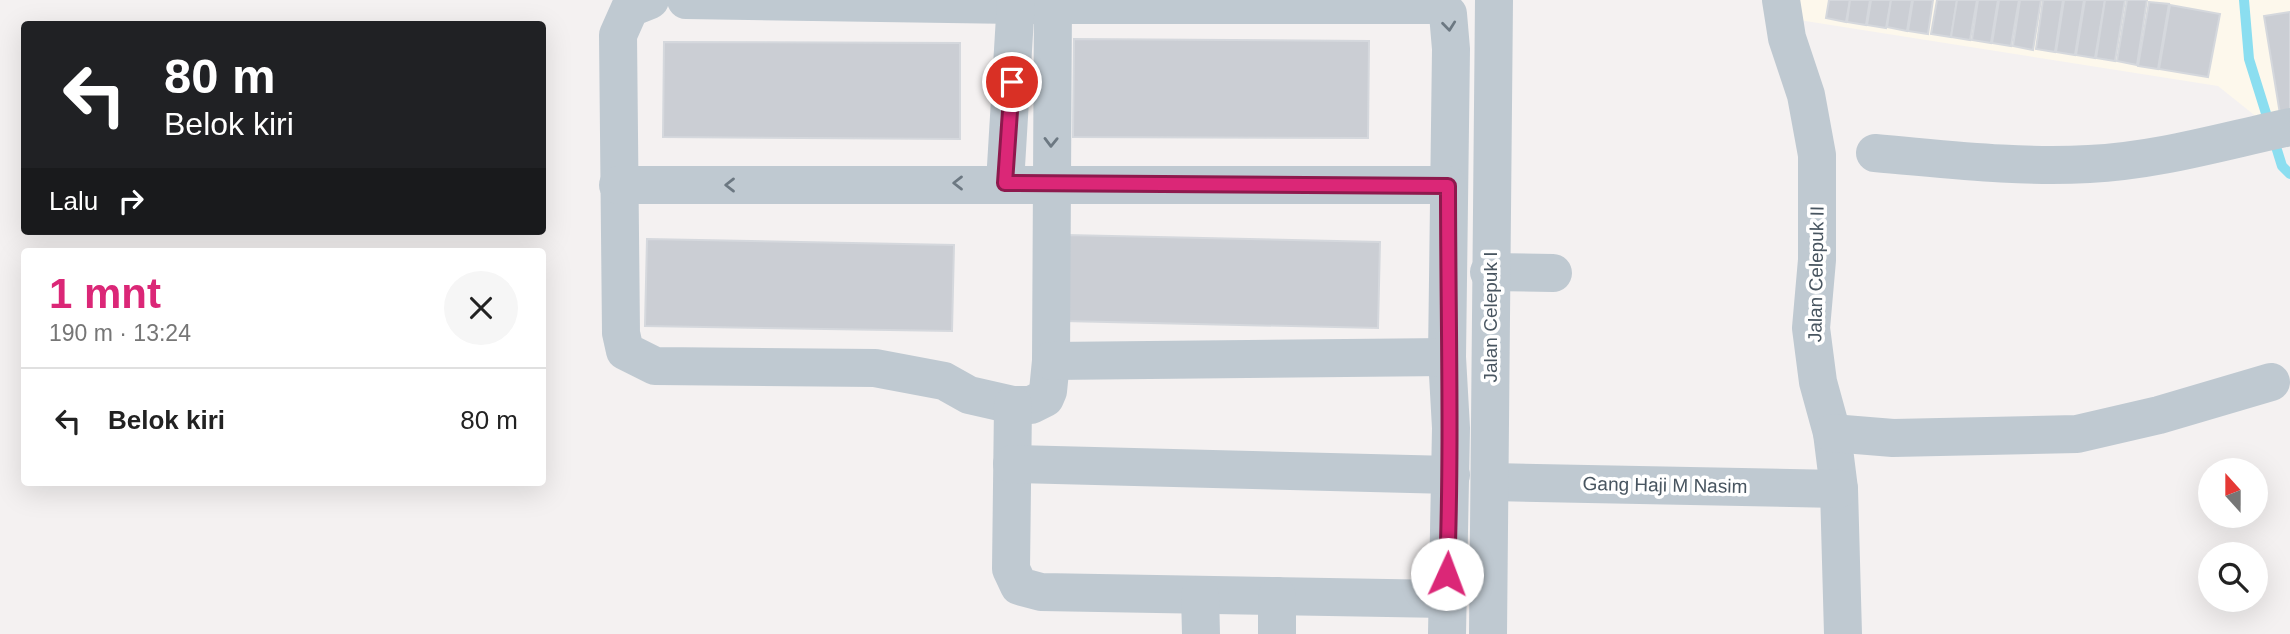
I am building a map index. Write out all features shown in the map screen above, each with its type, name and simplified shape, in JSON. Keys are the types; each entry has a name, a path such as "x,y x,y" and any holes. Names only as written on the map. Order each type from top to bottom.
{"street":[{"path":"650,0 630,8 618,35 621,333 625,351 655,366 875,368 944,381 969,395 1013,405 1031,405 1045,398 1051,361 1051,184 1034,2"},
{"path":"686,0 1439,5 1448,14 1451,49 1447,357 1451,475 1446,616 1277,596 1041,592 1019,586 1011,569 1013,405"},
{"name":"Jalan Celepuk I","path":"1488,634 1492,482 1489,272 1494,0"},
{"name":"Jalan Celepuk II","path":"1781,0 1787,38 1806,94 1817,155 1817,260 1811,328 1818,382 1832,433 1839,489 1843,634"},
{"path":"1005,183 1034,2"},
{"path":"1875,153 2016,166 2091,164 2147,157 2290,127"},
{"path":"618,185 1005,183 1448,186"},
{"path":"1489,272 1553,273"},
{"path":"1051,361 1447,357"},
{"path":"1832,433 1893,438 2077,434 2159,415 2271,382"},
{"path":"1012,464 1451,475"},
{"name":"Gang Haji M Nasim","path":"1492,482 1839,489"},
{"path":"1200,595 1201,634"},
{"path":"1277,596 1277,634"}],"shaded area":[{"path":"1796,0 2290,0 2290,122 2268,126 2218,86 1799,20"}],"building":[{"path":"1829,0 1850,0 1846,22 1826,18"},
{"path":"1850,0 1870,0 1866,25 1847,22"},
{"path":"1871,0 1891,0 1886,28 1867,25"},
{"path":"1891,0 1912,0 1907,31 1887,27"},
{"path":"1913,0 1933,0 1928,34 1908,31"},
{"path":"1937,0 1957,0 1951,37 1931,34"},
{"path":"1957,0 1977,0 1970,40 1951,37"},
{"path":"1978,0 1998,0 1991,43 1972,40"},
{"path":"1999,0 2019,0 2011,46 1992,43"},
{"path":"2020,0 2041,0 2033,50 2013,46"},
{"path":"2043,0 2063,0 2055,52 2036,49"},
{"path":"2064,0 2084,0 2075,55 2056,52"},
{"path":"2085,0 2105,0 2095,58 2076,55"},
{"path":"2105,0 2125,0 2115,61 2096,58"},
{"path":"2127,0 2147,0 2137,65 2117,61"},
{"path":"2149,2 2169,4 2158,69 2138,66"},
{"path":"2170,5 2220,14 2208,77 2159,69"},
{"path":"2290,12 2290,118 2281,120 2264,16"},
{"path":"1074,39 1369,41 1368,138 1073,137"},
{"path":"664,42 960,43 960,139 663,137"},
{"path":"1066,235 1380,242 1378,328 1064,321"},
{"path":"647,239 954,245 952,331 645,326"}],"waterway":[{"path":"2244,0 2249,59 2269,123"},
{"path":"2273,137 2282,166 2290,174"}],"route":[{"path":"1012,82 1005,183 1448,186 1447,357 1451,475 1447,574"}]}
